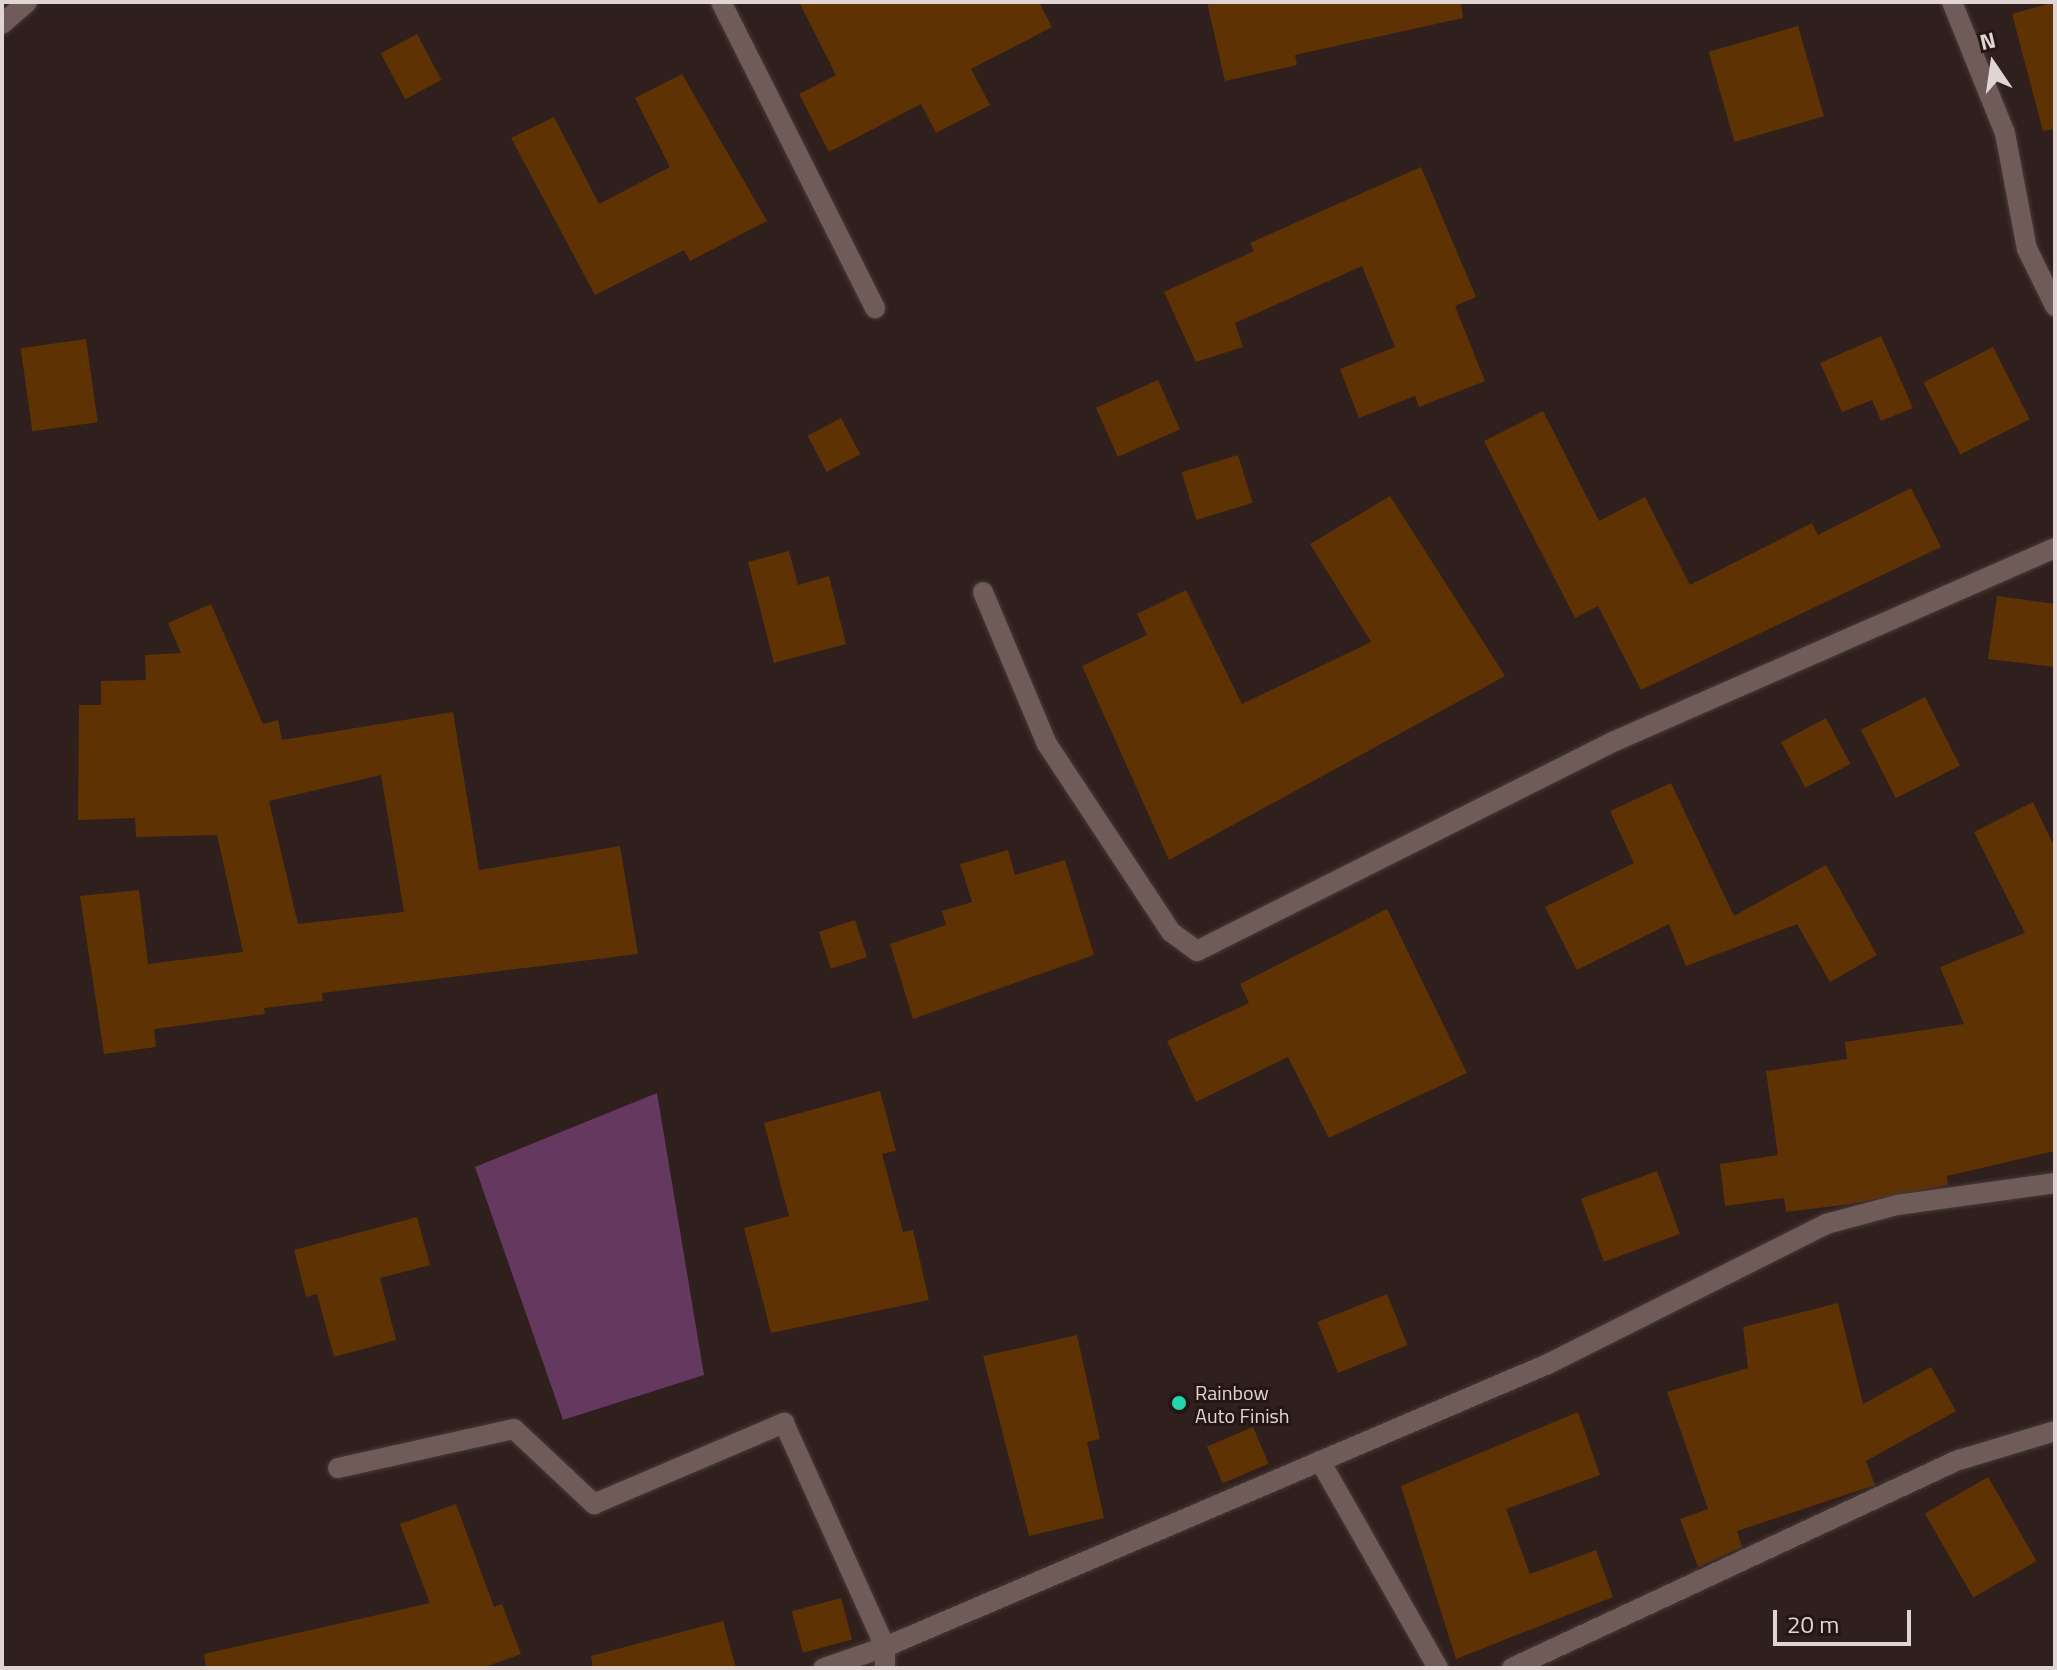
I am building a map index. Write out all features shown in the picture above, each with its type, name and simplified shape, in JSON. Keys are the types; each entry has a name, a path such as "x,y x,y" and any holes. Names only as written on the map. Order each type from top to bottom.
{"street":[{"path":"2,24 27,2"},
{"path":"721,2 875,308"},
{"path":"1952,2 2005,133 2027,249 2055,306"},
{"path":"983,592 1047,744 1171,932 1197,951 1615,741 2055,548"},
{"path":"824,1668 885,1647 1548,1364 1826,1224 1897,1205 2055,1183"},
{"path":"338,1468 514,1429 594,1504 784,1423 885,1647 885,1668"},
{"path":"1512,1668 1959,1460 2055,1431"},
{"path":"1320,1461 1438,1668"}],"shaded area":[{"path":"657,1093 704,1375 563,1420 475,1167"}],"building":[{"path":"799,2 1039,2 1052,27 971,69 990,105 936,133 921,104 829,152 799,94 836,75"},
{"path":"1207,2 1461,2 1463,18 1295,55 1297,65 1225,81"},
{"path":"2055,2 2055,129 2043,131 2012,14"},
{"path":"1798,26 1824,116 1735,142 1709,52"},
{"path":"417,34 441,80 405,99 381,53"},
{"path":"682,74 767,221 690,261 684,250 595,295 511,138 554,117 599,204 670,167 635,98"},
{"path":"1421,167 1476,297 1455,306 1485,381 1419,407 1415,396 1359,418 1340,369 1395,347 1362,266 1235,323 1243,347 1196,362 1164,292 1254,251 1250,243"},
{"path":"1881,336 1913,408 1881,421 1872,400 1842,412 1820,363"},
{"path":"86,339 98,422 32,431 21,348"},
{"path":"1993,347 2030,419 1960,455 1924,382"},
{"path":"1158,380 1180,429 1118,457 1096,408"},
{"path":"1543,411 1599,521 1645,497 1690,585 1812,523 1818,535 1911,488 1941,547 1641,690 1598,606 1575,618 1484,441"},
{"path":"841,418 860,454 827,472 807,436"},
{"path":"1238,455 1253,503 1196,520 1182,472"},
{"path":"1390,496 1505,676 1169,860 1082,666 1147,635 1137,614 1186,590 1242,704 1371,642 1310,544"},
{"path":"789,551 798,585 829,576 846,644 774,663 748,562"},
{"path":"1997,596 2055,604 2055,667 1988,659"},
{"path":"211,604 263,724 278,720 282,740 453,712 479,870 620,846 638,954 322,993 323,1001 264,1008 265,1014 154,1029 156,1047 104,1054 80,896 139,890 148,964 243,952 217,835 136,837 135,818 78,820 79,705 101,705 101,681 146,680 145,655 181,653 168,623","holes":["381,775 404,912 298,924 269,801"]},
{"path":"1925,697 1960,766 1896,798 1861,730"},
{"path":"1826,718 1850,764 1805,788 1781,742"},
{"path":"1671,783 1734,916 1826,865 1877,955 1830,982 1797,924 1686,966 1669,924 1577,970 1545,907 1634,863 1610,811"},
{"path":"2033,802 2055,848 2055,1151 1947,1176 1948,1185 1851,1204 1786,1212 1784,1198 1725,1206 1720,1164 1778,1155 1766,1071 1847,1059 1845,1042 1964,1024 1940,967 2025,933 1974,832"},
{"path":"1008,850 1015,875 1065,860 1094,955 913,1019 890,944 946,925 942,911 972,902 960,864"},
{"path":"1387,909 1467,1073 1329,1138 1288,1057 1196,1102 1167,1041 1249,1003 1240,984"},
{"path":"855,920 867,957 831,969 819,932"},
{"path":"880,1091 896,1151 882,1154 903,1232 913,1230 929,1300 771,1333 744,1228 789,1216 764,1123"},
{"path":"1657,1171 1680,1234 1604,1262 1581,1199"},
{"path":"417,1217 430,1265 380,1278 396,1340 334,1357 317,1294 306,1297 294,1250"},
{"path":"1387,1294 1408,1345 1338,1373 1317,1322"},
{"path":"1838,1303 1863,1404 1931,1367 1956,1411 1866,1461 1875,1485 1737,1531 1742,1547 1698,1567 1680,1519 1708,1509 1667,1392 1748,1368 1743,1327"},
{"path":"1077,1335 1100,1439 1087,1442 1104,1518 1029,1536 983,1356"},
{"path":"1578,1412 1600,1475 1506,1509 1530,1574 1596,1550 1613,1597 1456,1659 1401,1486"},
{"path":"1253,1427 1269,1464 1223,1483 1207,1447"},
{"path":"1988,1477 2036,1561 1973,1598 1925,1514"},
{"path":"456,1504 494,1607 502,1604 521,1654 482,1668 206,1668 204,1654 430,1603 400,1524"},
{"path":"841,1598 852,1640 803,1653 792,1611"},
{"path":"723,1621 736,1668 593,1668 591,1656"}],"place":[{"name":"Rainbow Auto Finish","path":"1179,1403"}]}
